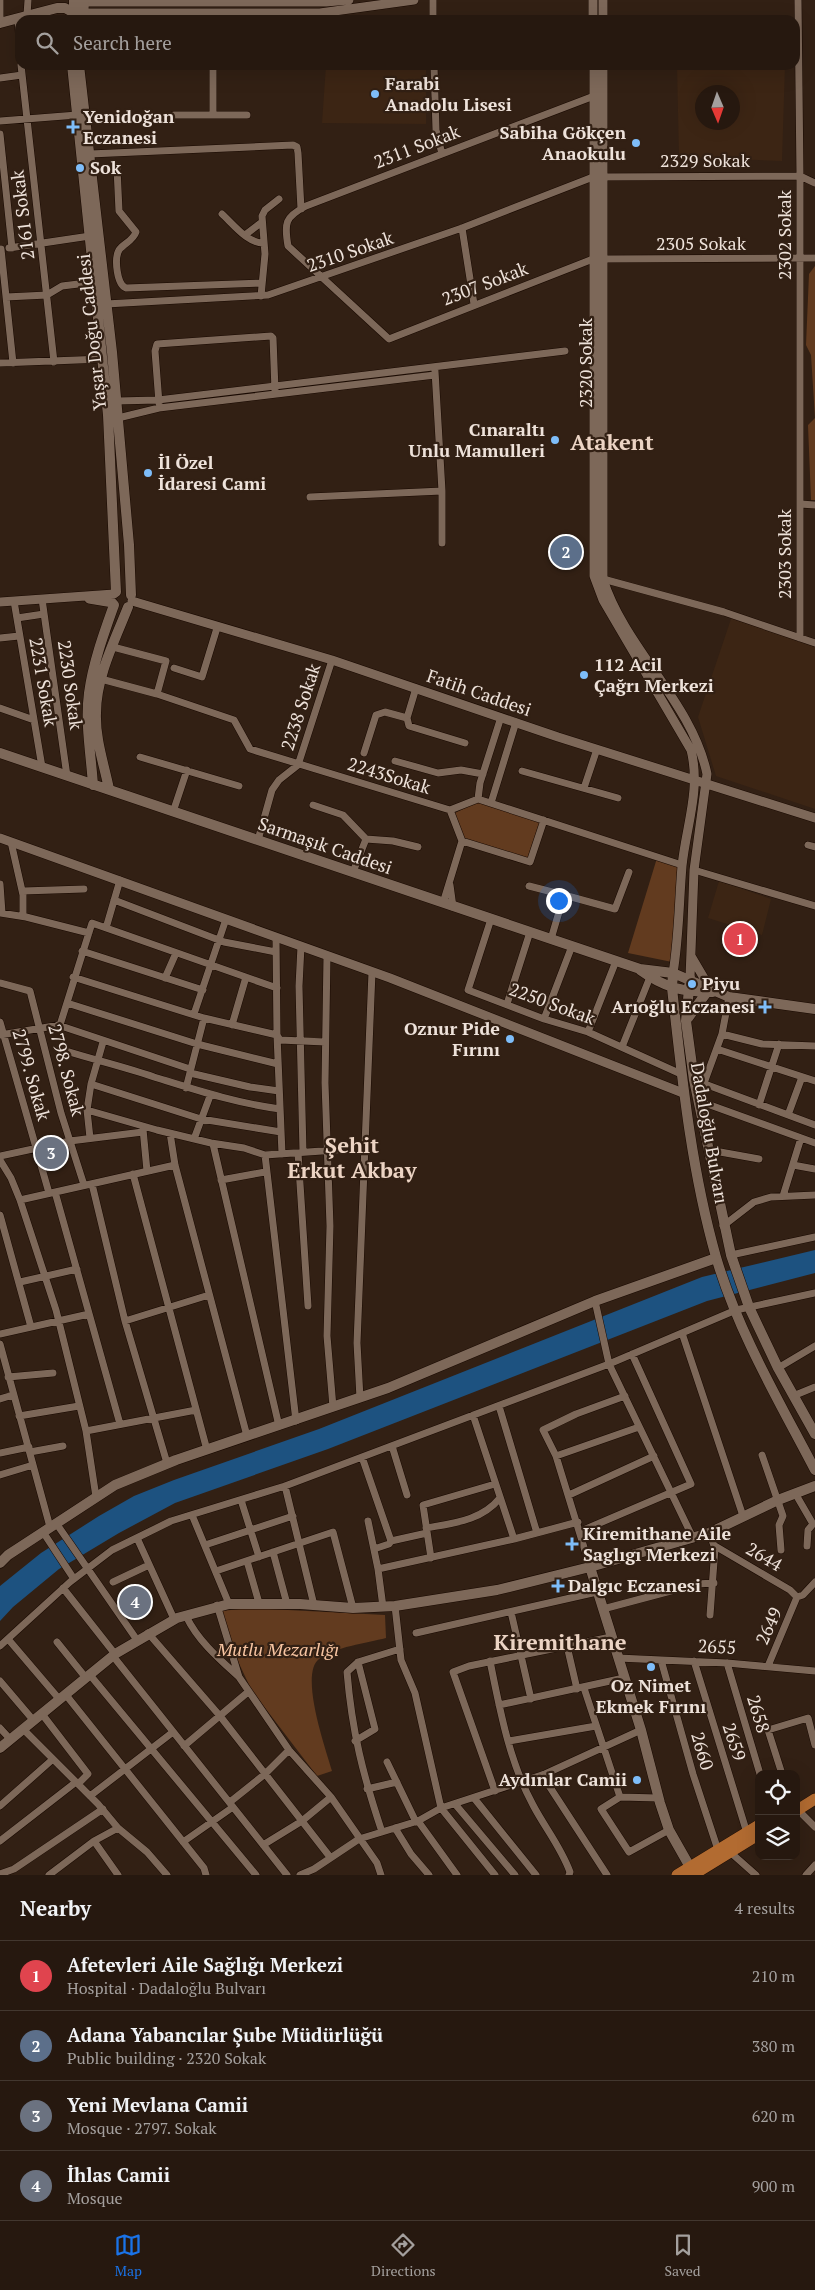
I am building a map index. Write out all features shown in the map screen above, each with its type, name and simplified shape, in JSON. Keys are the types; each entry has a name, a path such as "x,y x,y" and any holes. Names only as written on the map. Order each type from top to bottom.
{"highway":[{"path":"800,1805 815,1790"},
{"path":"800,1806 815,1799"},
{"path":"677,1875 695,1872 753,1833"}],"main road":[{"path":"34,15 74,8"},
{"path":"0,23 15,19"},
{"name":"Yaşar Doğu Caddesi","path":"72,70 103,359 114,504 115,598 89,692 88,721 93,785"},
{"name":"Yaşar Doğu Caddesi","path":"80,70 106,304 130,545 131,601 101,679 96,712 97,737 109,789"},
{"path":"125,590 131,601 121,609 115,598 125,590"},
{"name":"Sarmaşık Caddesi","path":"0,752 42,768 109,789 640,970"},
{"path":"640,970 673,973 690,978 711,991 729,996 815,1009"},
{"path":"640,970 672,988 689,992 711,991"},
{"name":"Dadaloğlu Bulvarı","path":"673,973 672,988 683,1093 718,1261 752,1349 815,1470"},
{"name":"Dadaloğlu Bulvarı","path":"690,978 686,1021 699,1081 699,1101 723,1226 732,1259 748,1303 778,1368 815,1434"},
{"path":"686,1021 711,991"},
{"path":"0,1563 4,1553 50,1527 115,1485 168,1463 296,1421 447,1365 595,1301 718,1261"},
{"path":"0,1748 114,1655 148,1633 174,1620 217,1605 259,1603 353,1608 382,1607 497,1590 590,1567 693,1538 814,1485"},
{"path":"590,1567 641,1730 658,1798 669,1830 695,1872"}],"street":[{"path":"0,0 0,23"},
{"path":"24,15 28,0"},
{"path":"74,8 349,0"},
{"path":"252,15 342,12 414,0"},
{"path":"433,0 433,15"},
{"path":"593,0 593,15"},
{"path":"603,0 603,15"},
{"name":"2302 Sokak","path":"798,0 798,15"},
{"path":"271,1 271,14"},
{"path":"74,8 182,15"},
{"name":"2161 Sokak","path":"22,70 54,362"},
{"path":"213,70 214,115"},
{"path":"434,70 436,130 442,154"},
{"name":"2320 Sokak","path":"594,70 598,177"},
{"name":"2320 Sokak","path":"603,70 598,177 594,576 603,600 691,750 696,781"},
{"name":"2302 Sokak","path":"799,70 800,470"},
{"path":"0,78 22,75"},
{"name":"2311 Sokak","path":"322,278 288,246 286,225 291,214 594,96"},
{"path":"174,114 247,115"},
{"path":"0,121 77,115"},
{"path":"0,134 12,248"},
{"path":"90,154 292,145 297,147 298,153 301,209"},
{"path":"116,168 119,211 136,232 134,237 120,249 118,255 119,282 122,286 126,288 262,283"},
{"name":"2329 Sokak","path":"598,177 800,176 815,183"},
{"name":"2310 Sokak","path":"106,304 261,296 322,278 598,177"},
{"path":"261,296 264,243 262,222 264,212 279,199"},
{"path":"222,214 245,235 256,242 264,243"},
{"path":"245,235 262,222"},
{"path":"462,228 474,304"},
{"path":"13,363 1,249 90,236"},
{"name":"2305 Sokak","path":"597,259 815,258"},
{"name":"2320 Sokak","path":"597,259 603,579 606,590 631,634 698,742 708,774 707,784"},
{"name":"2307 Sokak","path":"322,278 389,339 474,304 597,259"},
{"path":"6,297 47,295 62,286 95,282"},
{"path":"159,404 155,351 157,344 271,336 274,338 276,386 273,395"},
{"path":"116,401 159,404 273,395 565,351"},
{"path":"0,363 103,359"},
{"path":"118,418 159,404 276,386 435,371"},
{"path":"435,371 442,491 442,543"},
{"name":"2303 Sokak","path":"800,470 800,638"},
{"path":"310,497 442,491"},
{"path":"800,504 815,505"},
{"path":"603,579 724,612 815,643"},
{"path":"0,602 74,596 115,598"},
{"name":"2230 Sokak","path":"42,599 67,776"},
{"name":"2231 Sokak","path":"14,601 42,768"},
{"name":"Fatih Caddesi","path":"131,601 217,628 332,660 696,781 815,818"},
{"path":"17,618 44,614"},
{"path":"174,668 202,677 217,628"},
{"path":"0,638 20,636"},
{"path":"112,647 166,661 157,694"},
{"name":"2238 Sokak","path":"258,840 272,790 279,780 298,765 332,660"},
{"name":"2243Sokak","path":"101,679 157,694 234,720 250,749 298,765 450,810 478,798"},
{"path":"416,688 407,718 410,727 465,743"},
{"path":"0,708 34,720"},
{"path":"364,753 376,715 385,712 407,718"},
{"path":"501,717 483,774 478,798 682,865"},
{"path":"491,802 516,722"},
{"path":"584,788 597,748"},
{"path":"140,757 239,786"},
{"path":"395,761 438,773 461,770 483,774"},
{"path":"174,812 188,770"},
{"path":"522,771 618,798"},
{"name":"Dadaloğlu Bulvarı","path":"673,973 677,949 682,865 696,781"},
{"name":"Dadaloğlu Bulvarı","path":"690,978 694,870 707,784"},
{"path":"313,805 348,819 366,839 394,841 418,847"},
{"path":"443,903 462,841 450,810"},
{"path":"462,841 530,862 544,820"},
{"path":"0,838 372,972 683,1093"},
{"path":"353,872 365,846 366,839"},
{"path":"11,842 23,891 23,916"},
{"path":"694,870 815,906"},
{"path":"529,886 615,909 629,872"},
{"path":"106,928 120,880"},
{"path":"450,881 453,907"},
{"path":"0,884 1,913 23,916 89,933"},
{"path":"23,891 84,889"},
{"path":"551,939 564,895"},
{"path":"114,900 219,940 276,952"},
{"path":"194,1014 226,919"},
{"name":"2250 Sokak","path":"491,920 468,990 544,1019 588,1032 681,1074"},
{"path":"58,1025 62,1021 73,977 92,923 277,988"},
{"path":"507,1004 530,932"},
{"path":"276,938 277,1035 282,1154"},
{"path":"301,946 300,1152 308,1306"},
{"path":"544,1019 572,946"},
{"path":"82,951 203,990"},
{"path":"165,978 176,953"},
{"path":"326,956 325,1042 330,1226 327,1336 333,1407"},
{"path":"691,956 711,991"},
{"path":"588,1032 616,961"},
{"path":"360,1398 357,1343 372,972"},
{"path":"73,977 204,1018 277,1035 280,1040 325,1042"},
{"path":"232,1025 246,977"},
{"path":"622,1047 650,977"},
{"name":"2798. Sokak","path":"0,983 30,991 70,1141 88,1184 125,1320 168,1463"},
{"path":"729,996 722,1034 717,1049 699,1081 815,1125"},
{"path":"66,1003 197,1044 278,1064"},
{"path":"186,1088 204,1018"},
{"name":"2799. Sokak","path":"0,1022 2,1035 36,1147 77,1269 120,1424"},
{"path":"2,1035 58,1025 190,1071 250,1087 279,1091"},
{"path":"722,1034 762,1044 815,1046"},
{"path":"90,1138 88,1110 92,1084 103,1042"},
{"path":"759,1105 779,1044"},
{"path":"717,1049 815,1081"},
{"path":"66,1051 210,1096 246,1105 280,1109"},
{"path":"788,1115 802,1077"},
{"path":"92,1084 202,1119 281,1132"},
{"path":"194,1139 210,1096"},
{"path":"699,1101 815,1143"},
{"path":"88,1110 143,1129 170,1133 213,1144 244,1148 265,1155 365,1148"},
{"path":"0,1156 36,1147 143,1129"},
{"path":"143,1129 147,1171"},
{"path":"170,1133 175,1165 247,1436"},
{"path":"783,1196 801,1138"},
{"path":"213,1144 279,1426"},
{"path":"709,1150 759,1159"},
{"path":"265,1155 265,1172 296,1421"},
{"path":"0,1160 12,1178 46,1276 59,1321 86,1431 96,1497"},
{"path":"20,1200 175,1165"},
{"path":"793,1165 815,1169"},
{"path":"220,1180 265,1172"},
{"path":"133,1174 206,1450"},
{"path":"723,1226 754,1202 783,1196 815,1195"},
{"path":"0,1215 31,1327"},
{"path":"732,1259 815,1236"},
{"path":"20,1282 77,1269"},
{"path":"0,1646 63,1588 112,1550 171,1521 285,1486 499,1406 609,1364 682,1333 735,1306 815,1293"},
{"path":"125,1320 209,1295"},
{"path":"595,1301 599,1312 609,1364 693,1538"},
{"path":"0,1334 89,1314"},
{"path":"682,1333 743,1516"},
{"path":"0,1344 50,1527 74,1579"},
{"path":"778,1368 815,1346"},
{"path":"581,1531 691,1484 632,1354"},
{"path":"8,1377 53,1373"},
{"path":"793,1396 815,1387"},
{"path":"0,1399 13,1395"},
{"path":"590,1567 581,1531 556,1456 543,1430 576,1414 625,1396"},
{"path":"19,1416 79,1406"},
{"path":"499,1406 537,1534"},
{"path":"86,1431 196,1410"},
{"path":"473,1415 514,1539"},
{"path":"556,1456 640,1427"},
{"path":"0,1453 63,1446"},
{"path":"392,1446 407,1495"},
{"path":"762,1455 783,1516 778,1530 781,1550"},
{"path":"569,1495 654,1456"},
{"path":"362,1458 390,1541"},
{"path":"0,1475 33,1465"},
{"path":"431,1558 423,1505 495,1484"},
{"path":"285,1486 314,1605"},
{"path":"795,1493 814,1524 808,1530 807,1546"},
{"path":"374,1549 390,1544 390,1541 462,1522 481,1515 492,1508 500,1498"},
{"path":"241,1500 259,1557"},
{"path":"192,1515 229,1604"},
{"path":"205,1545 293,1516"},
{"path":"368,1521 378,1569 382,1607"},
{"path":"378,1569 537,1534 578,1522"},
{"path":"50,1527 88,1568 137,1640"},
{"path":"216,1571 334,1532 353,1608"},
{"path":"708,1533 715,1546 714,1583 710,1615"},
{"path":"137,1538 174,1620"},
{"name":"2644","path":"715,1546 790,1590 797,1597"},
{"path":"273,1552 287,1604"},
{"path":"247,1561 259,1603"},
{"path":"113,1582 149,1565"},
{"path":"797,1597 803,1595 815,1582"},
{"path":"602,1609 697,1584 714,1583"},
{"path":"63,1588 173,1732 264,1844 285,1874"},
{"path":"416,1633 597,1592"},
{"name":"2649","path":"768,1666 797,1597"},
{"path":"217,1605 239,1677 289,1750 331,1797 377,1863 380,1873 372,1875"},
{"path":"395,1606 400,1649 407,1678 415,1693 441,1808 495,1875"},
{"path":"511,1612 531,1699"},
{"path":"186,1616 192,1628 212,1652 239,1677"},
{"path":"148,1633 220,1716 330,1857"},
{"path":"495,1791 453,1672 490,1662 611,1636"},
{"path":"8,1639 63,1697 125,1769 204,1868 206,1875"},
{"path":"57,1642 256,1875"},
{"path":"567,1646 580,1688 596,1726 620,1797"},
{"path":"382,1832 355,1741 347,1672 358,1662 400,1649"},
{"name":"2655","path":"618,1658 727,1663 815,1671"},
{"name":"2660","path":"660,1660 693,1774 724,1851"},
{"name":"2659","path":"694,1661 753,1833"},
{"path":"355,1741 375,1729 358,1662"},
{"path":"490,1662 508,1741 522,1782 533,1806 563,1852 570,1872 569,1875"},
{"name":"2658","path":"727,1663 759,1770"},
{"path":"499,1705 624,1678"},
{"path":"0,1681 34,1722"},
{"path":"184,1746 248,1692"},
{"path":"0,1840 88,1774 42,1714"},
{"path":"781,1770 768,1730 808,1718 815,1745"},
{"path":"508,1741 596,1726"},
{"path":"0,1728 11,1740"},
{"path":"24,1730 90,1796 118,1828 147,1852 167,1875"},
{"path":"300,1875 359,1839 417,1822 441,1808 542,1775 603,1749 641,1730"},
{"path":"90,1796 173,1732"},
{"path":"183,1842 212,1823 289,1750"},
{"path":"0,1806 53,1759"},
{"path":"387,1762 417,1822 457,1875"},
{"path":"542,1775 607,1875"},
{"path":"368,1789 396,1782"},
{"path":"264,1844 302,1821 331,1797"},
{"path":"658,1798 620,1797 601,1809 629,1852 669,1830"},
{"path":"474,1798 536,1875"},
{"path":"455,1804 515,1875"},
{"path":"0,1874 14,1869 103,1810"},
{"path":"800,1811 815,1827"},
{"path":"49,1875 94,1841 118,1828"},
{"path":"396,1828 411,1854 429,1875"},
{"path":"94,1841 114,1874"},
{"path":"724,1851 756,1875"},
{"path":"809,1874 815,1865"},
{"path":"314,1868 320,1875"}],"shaded area":[{"name":"Farabi Anadolu Lisesi","path":"326,70 426,70 426,124 322,123"},
{"path":"677,70 785,70 782,161 679,157"},
{"path":"733,613 815,644 815,809 716,776 698,717"},
{"path":"719,881 771,899 762,935 708,918"}],"green space":[{"path":"815,266 815,418 811,355 806,345 809,274"},
{"path":"815,418 815,500 811,500 808,425"},
{"path":"477,802 540,822 528,860 465,840 453,814"},
{"path":"657,858 678,867 672,962 628,953"},
{"name":"Mutlu Mezarlığı","path":"250,1608 385,1615 386,1638 333,1651 319,1659 314,1667 312,1680 316,1713 332,1771 317,1776 252,1691 235,1655 221,1611"}],"water":[{"path":"815,1250 815,1273 707,1301 328,1449 175,1503 119,1533 59,1569 13,1607 0,1621 0,1586 41,1553 134,1496 319,1429 702,1277"}],"place":[{"name":"Farabi Anadolu Lisesi","path":"375,94"},
{"name":"Yenidoğan Eczanesi","path":"73,127"},
{"name":"Sabiha Gökçen Anaokulu","path":"636,143"},
{"name":"Sok","path":"80,168"},
{"name":"Cınaraltı Unlu Mamulleri","path":"555,440"},
{"name":"İl Özel İdaresi Cami","path":"148,473"},
{"name":"Adana Yabancılar Şube Müdürlüğü","path":"566,552"},
{"name":"112 Acil Çağrı Merkezi","path":"584,675"},
{"name":"Afetevleri Aile Sağlığı Merkezi","path":"740,939"},
{"name":"Piyu","path":"692,984"},
{"name":"Arıoğlu Eczanesi","path":"765,1007"},
{"name":"Oznur Pide Fırını","path":"510,1039"},
{"name":"Yeni Mevlana Camii","path":"51,1153"},
{"name":"Kiremithane Aile Saglıgı Merkezi","path":"572,1544"},
{"name":"Dalgıc Eczanesi","path":"558,1586"},
{"name":"İhlas Camii","path":"135,1602"},
{"name":"Oz Nimet Ekmek Fırını","path":"651,1667"},
{"name":"Aydınlar Camii","path":"637,1780"}],"district":[{"name":"Atakent","path":"612,442"},
{"name":"Şehit Erkut Akbay","path":"352,1158"},
{"name":"Kiremithane","path":"560,1642"}]}
